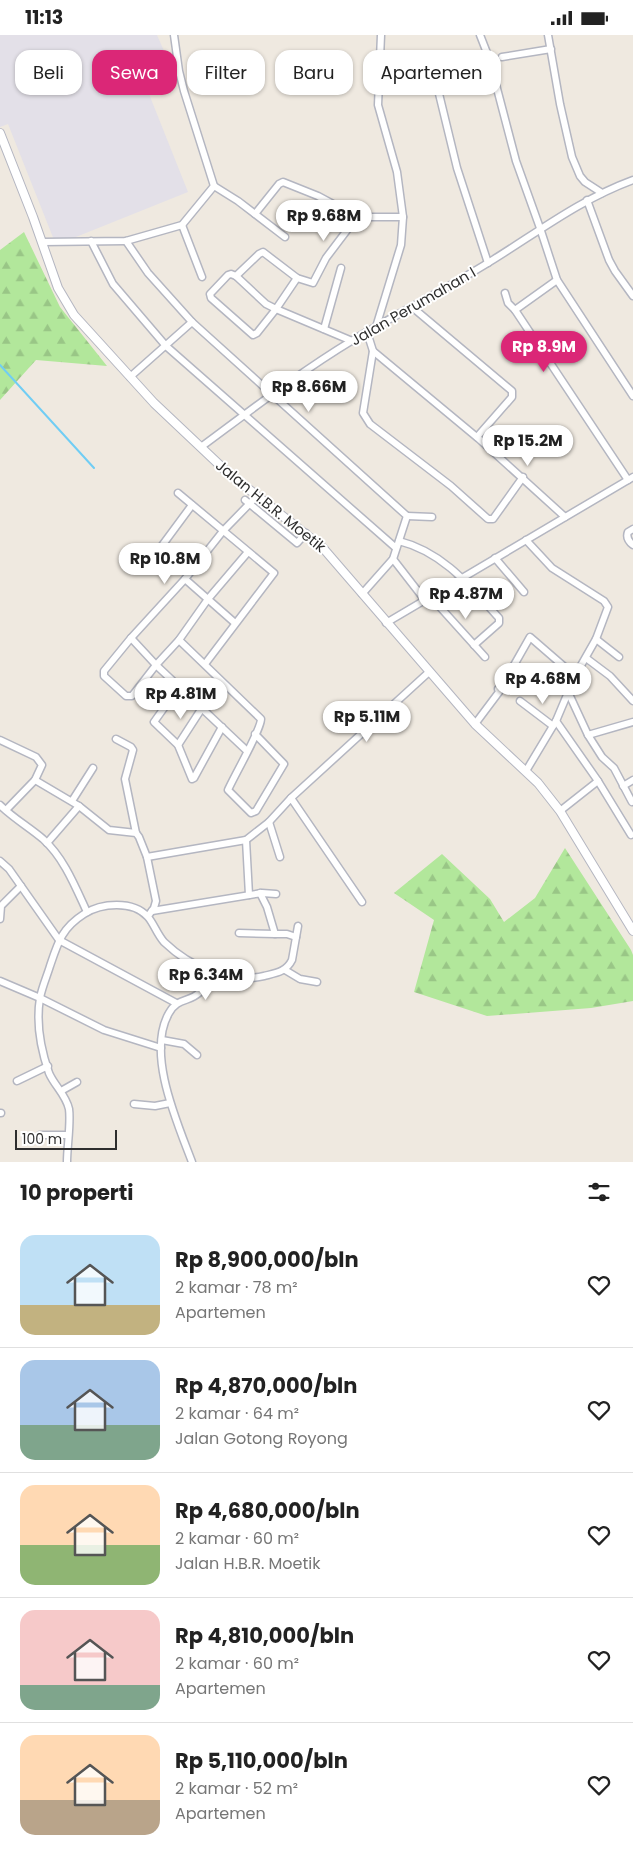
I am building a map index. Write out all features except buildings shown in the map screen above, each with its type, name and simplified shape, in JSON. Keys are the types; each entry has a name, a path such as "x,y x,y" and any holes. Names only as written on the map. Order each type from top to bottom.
{"street":[{"path":"174,35 184,91 214,186 285,237"},
{"path":"376,327 401,245 403,217 397,172 378,105 381,35"},
{"path":"480,35 486,50"},
{"path":"548,35 562,113 576,170 584,182 602,193"},
{"path":"502,57 550,49"},
{"path":"439,95 457,168 488,263"},
{"path":"498,95 513,153 540,228 556,280 633,396"},
{"name":"Jalan H.B.R. Moetik","path":"0,133 58,288 68,307 154,403 200,447 254,494 306,533 331,555 386,623 474,724 543,789 560,811 632,929"},
{"name":"Jalan Perumahan I","path":"200,447 272,393 352,341 488,263 540,228 587,200 633,180"},
{"path":"255,214 282,182 318,196 357,217 403,217"},
{"path":"42,242 126,241 182,225 214,186"},
{"path":"587,200 614,271 633,296"},
{"path":"236,276 262,252 297,278 312,283 326,258 357,217"},
{"path":"182,225 202,277"},
{"path":"91,241 113,284 166,346 396,548"},
{"path":"126,241 144,268 192,322 407,516 432,517"},
{"path":"324,329 341,268"},
{"path":"297,278 276,309 257,333 252,334 210,295 231,274 236,276 266,304 276,309 352,341"},
{"path":"515,310 556,280"},
{"path":"386,623 630,479 515,310 508,303 505,293"},
{"path":"412,307 512,391 512,397 477,437"},
{"path":"130,377 192,322"},
{"path":"367,332 373,351 363,410 370,424 451,486 490,520 493,519 523,477"},
{"path":"373,351 477,437 565,517"},
{"path":"178,493 274,574 205,663"},
{"path":"248,552 208,599 179,640 130,697 126,696 104,676 104,671 185,579 254,494"},
{"path":"248,502 297,543 306,533"},
{"path":"158,551 192,505"},
{"path":"362,594 393,559 407,516"},
{"path":"633,529 628,532 627,536 633,545"},
{"path":"526,540 552,568 607,604 608,607 596,639 575,676 569,694 526,771"},
{"path":"400,541 436,557 462,577 500,621 474,645"},
{"path":"495,558 524,592"},
{"path":"393,559 427,598 485,657"},
{"path":"185,579 235,623"},
{"path":"474,724 499,692 498,689 505,681 530,637 575,676"},
{"path":"132,638 156,665 247,751"},
{"path":"596,639 619,657"},
{"path":"179,640 205,663 260,719 261,723 228,790 249,812 253,813 284,764 256,734"},
{"path":"586,657 610,676 633,701"},
{"path":"147,857 246,840 269,822 291,798 429,672"},
{"path":"179,687 154,721 155,725 178,745 191,778 194,779 222,727"},
{"path":"569,694 588,735 602,757 614,768 632,802"},
{"path":"520,701 554,723 598,781 631,835"},
{"path":"178,745 202,708"},
{"path":"588,735 633,722"},
{"path":"0,739 39,759 42,768 35,780 6,810"},
{"path":"116,739 129,745 133,750 126,779 136,833 142,842 147,857 156,901 150,914 158,935 165,943 210,971 246,979 285,970 292,960 298,926"},
{"path":"72,801 93,769"},
{"path":"35,780 80,805 110,830 136,833"},
{"path":"624,786 633,780"},
{"path":"560,811 598,781"},
{"path":"291,798 362,902"},
{"path":"0,805 47,843 67,870 87,912"},
{"path":"47,843 80,805"},
{"path":"269,822 280,857"},
{"path":"246,840 249,895"},
{"path":"0,861 9,869 21,885 58,940 176,1003"},
{"path":"0,919 1,906 21,885"},
{"path":"260,893 267,907 275,934"},
{"path":"67,1162 69,1109 62,1091 51,1075 48,1066 40,1035 40,997 58,940 69,925 87,912 104,906 119,905 150,914 260,893 276,894"},
{"path":"239,933 287,934 296,937"},
{"path":"285,970 300,979 317,982"},
{"path":"192,1162 170,1103 163,1074 161,1048 166,1019 176,1003 197,994 204,987 210,971"},
{"path":"0,981 40,997 104,1030 161,1048"},
{"path":"162,1040 184,1044 198,1055"},
{"path":"16,1081 48,1066"},
{"path":"62,1091 77,1082"},
{"path":"134,1104 155,1106 170,1103"},
{"path":"40,1135 68,1135"}],"shaded area":[{"path":"0,35 157,35 164,50 92,50 92,95 149,95 188,192 56,245 8,124 0,127"}],"green space":[{"path":"24,232 60,307 107,366 36,360 0,400 0,250"},
{"path":"565,848 631,950 633,955 633,1001 591,1008 487,1016 414,992 434,920 394,893 442,854 490,899 504,922 535,898"}],"waterway":[{"path":"0,365 94,468"}]}
